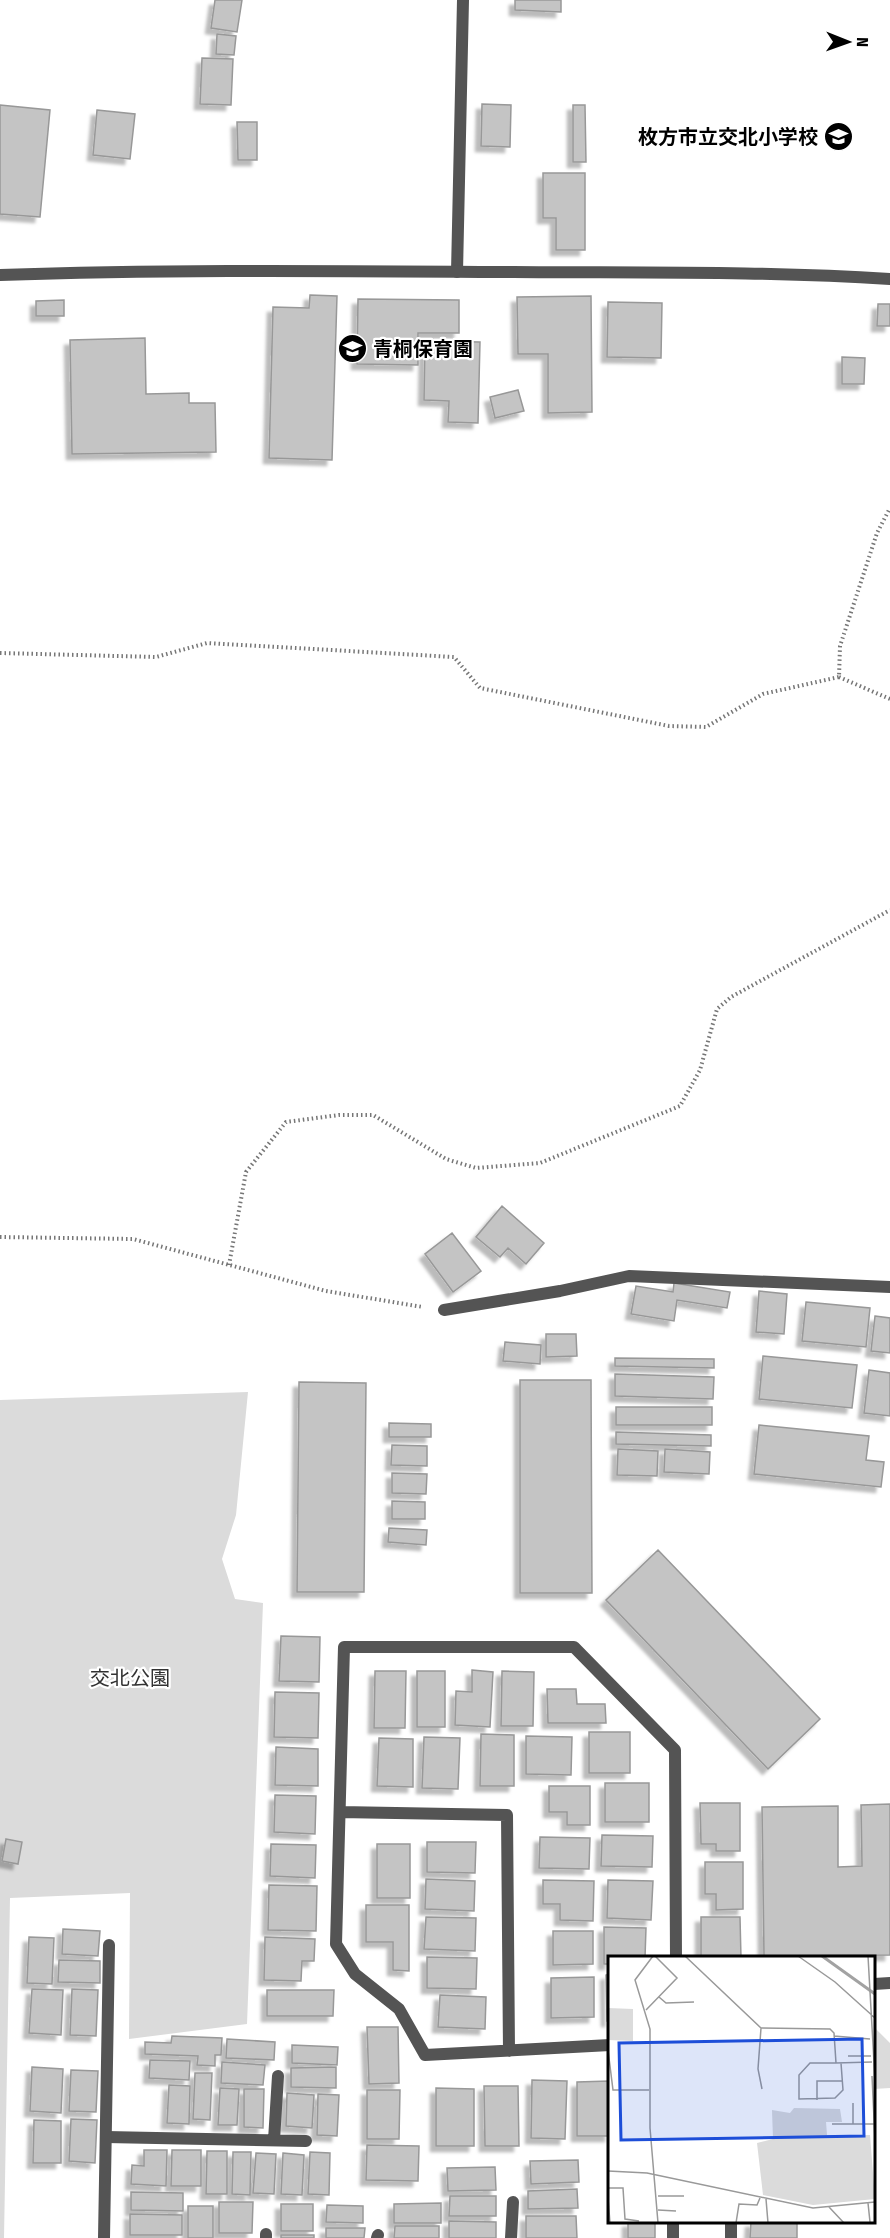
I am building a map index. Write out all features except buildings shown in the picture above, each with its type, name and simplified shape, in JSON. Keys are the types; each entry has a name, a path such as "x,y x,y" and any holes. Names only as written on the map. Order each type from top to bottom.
{"street":[{"path":"457,272 463,0"},
{"path":"0,275 106,271 457,272 798,274 890,279"},
{"path":"444,1310 560,1291 629,1276 890,1287"},
{"path":"608,2045 425,2055 399,2009 355,1974 336,1944 344,1647 574,1647 675,1750 676,1956"},
{"path":"340,1812 507,1815 509,2051"},
{"path":"104,2238 109,1945"},
{"path":"875,1984 890,1983"},
{"path":"274,2140 278,2076"},
{"path":"106,2137 306,2141"},
{"path":"511,2238 513,2202"}],"path":[{"path":"839,677 840,646 877,533 890,508"},
{"path":"0,653 156,657 207,643 454,657 480,688 678,726 706,727 763,694 839,677 890,699"},
{"path":"229,1265 246,1172 286,1122 339,1114 372,1115 446,1159 476,1168 540,1163 680,1106 700,1071 717,1009 731,997 890,910"},
{"path":"0,1237 133,1239 326,1291 444,1310"}],"green space":[{"name":"交北公園","path":"248,1392 236,1515 222,1559 235,1599 263,1603 247,2024 129,2039 130,1893 10,1898 4,2238 0,2238 0,1400"},
{"path":"875,2028 890,2043 890,2088 875,2089"}],"place":[{"name":"枚方市立交北小学校","path":"839,137"},
{"name":"青桐保育園","path":"352,349"}]}
